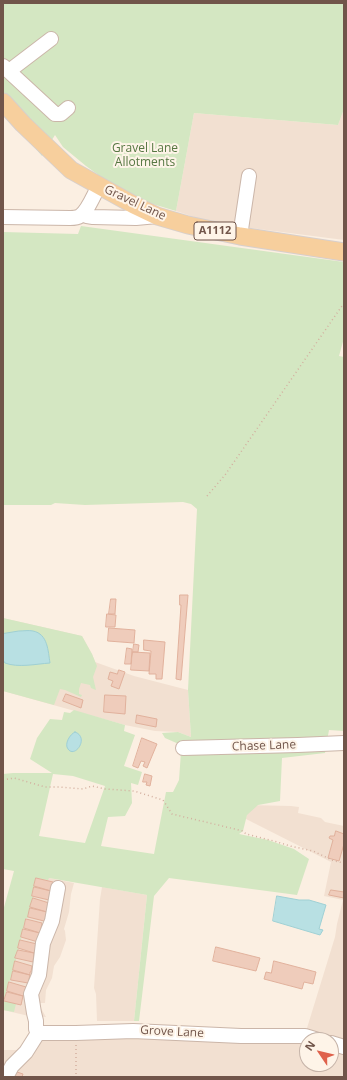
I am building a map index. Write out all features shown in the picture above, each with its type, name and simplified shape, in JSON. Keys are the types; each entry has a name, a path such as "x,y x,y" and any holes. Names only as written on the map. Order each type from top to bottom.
{"main road":[{"name":"Gravel Lane","path":"3,102 23,124 71,170 157,216 188,225 240,236 344,252"}],"street":[{"path":"51,39 6,69 56,114 61,114 68,108"},
{"path":"240,236 249,176"},
{"path":"3,217 70,218 80,216 83,214 99,186"},
{"path":"83,214 87,216 113,218 157,216"},
{"name":"Chase Lane","path":"183,748 344,743"},
{"path":"6,1077 12,1066 26,1052 37,1027 31,994 40,975 43,943 52,921 58,888"},
{"name":"Grove Lane","path":"37,1027 46,1034 133,1031 241,1036 299,1036"}],"path":[{"path":"207,496 225,474 344,303"},
{"path":"3,780 14,778 46,787 59,786 83,789 92,786 105,789 134,791 163,800 172,814 243,831 246,834 313,851 334,861 344,863"},
{"path":"76,1033 76,1077"}],"shaded area":[{"path":"344,109 344,240 212,223 176,211 194,113 338,125"},
{"path":"3,618 82,636 95,662 134,676 188,690 191,737 178,732 155,731 125,725 3,691"},
{"path":"247,805 291,806 299,807 298,813 321,818 325,822 344,826 344,1043 339,1041 339,1032 309,1032 303,1030 307,1028 335,937 343,900 324,896 331,862 246,819"},
{"path":"25,873 74,883 69,912 64,929 66,940 60,957 54,966 52,978 46,990 45,1003 38,1003 46,1017 29,1016 3,1010 3,956"},
{"path":"102,887 147,895 134,1021 97,1021 96,994 94,988"},
{"path":"130,1035 299,1044 299,1072 339,1072 339,1049 344,1050 344,1077 3,1077 3,1050 24,1050 28,1041"}],"green space":[{"name":"Gravel Lane Allotments","path":"3,3 344,3 344,109 338,125 194,113 176,211 146,202 111,184 86,166 63,147 55,135 42,156 3,111"},
{"path":"81,226 344,262 344,338 339,356 344,357 344,731 329,730 327,741 181,745 165,738 162,733 178,732 191,737 188,690 197,509 191,504 183,502 85,505 55,503 51,505 3,505 3,232 78,234"},
{"path":"3,618 82,636 97,666 93,677 96,690 91,688 90,685 81,683 79,694 82,695 81,697 60,689 54,705 3,691"},
{"path":"74,710 125,725 124,731 135,735 124,766 142,772 138,785 131,783 132,803 125,816 108,817 101,846 154,854 166,792 173,792 179,780 181,752 326,747 325,753 282,758 280,801 258,805 247,815 243,831 239,834 268,840 294,849 309,859 297,895 169,878 154,896 139,1021 134,1021 147,895 49,878 48,880 36,878 34,886 42,889 34,887 28,918 26,918 11,980 9,981 4,1000 16,1004 14,1012 3,1010 3,911 14,871 3,869 3,774 52,773 30,759 37,738 50,719 62,720 64,712 70,713","holes":["53,774 73,776 105,786 85,843 39,836"]}],"water":[{"path":"19,631 33,631 42,636 48,648 50,663 21,665 5,663 3,660 3,634"},
{"path":"75,732 81,738 81,742 77,749 71,751 67,747 67,742"},
{"path":"277,896 299,900 309,900 326,905 319,929 323,930 320,935 273,921"}],"building":[{"path":"180,595 188,595 181,680 176,679 181,605"},
{"path":"111,599 116,599 115,614 109,614"},
{"path":"107,614 116,615 115,627 106,627"},
{"path":"109,628 135,630 134,643 108,641"},
{"path":"144,640 165,642 162,679 156,679 156,674 149,674 151,651 144,650"},
{"path":"134,644 139,645 138,652 133,652"},
{"path":"127,648 132,649 131,664 125,664"},
{"path":"133,652 150,653 149,671 131,670"},
{"path":"119,670 125,672 119,689 111,686 113,681 108,679 110,672 117,674"},
{"path":"66,694 83,700 81,708 63,701"},
{"path":"105,695 126,696 125,714 104,712"},
{"path":"137,715 157,719 156,727 136,723"},
{"path":"142,738 157,744 147,768 143,766 145,762 141,761 138,768 133,766"},
{"path":"145,774 152,776 150,786 146,785 147,782 143,782"},
{"path":"336,831 344,834 344,844 339,861 328,858 333,840 329,838 330,836 334,836"},
{"path":"36,878 53,882 51,891 34,886"},
{"path":"34,887 51,891 49,900 32,896"},
{"path":"331,890 344,892 344,898 329,895"},
{"path":"33,898 49,903 47,912 30,907"},
{"path":"30,908 47,912 45,920 28,917"},
{"path":"26,919 42,923 40,933 24,928"},
{"path":"23,929 40,933 38,942 21,937"},
{"path":"20,940 37,944 34,953 18,948"},
{"path":"216,947 260,958 256,971 213,961"},
{"path":"18,950 34,953 33,962 15,958"},
{"path":"15,961 32,966 30,975 13,970"},
{"path":"274,961 316,972 313,984 304,982 302,989 264,979 266,972 271,973"},
{"path":"13,971 30,975 28,983 11,980"},
{"path":"9,982 26,987 23,996 7,991"},
{"path":"7,992 23,996 21,1005 4,1001"},
{"path":"14,1071 23,1074 22,1077 12,1077"}]}
